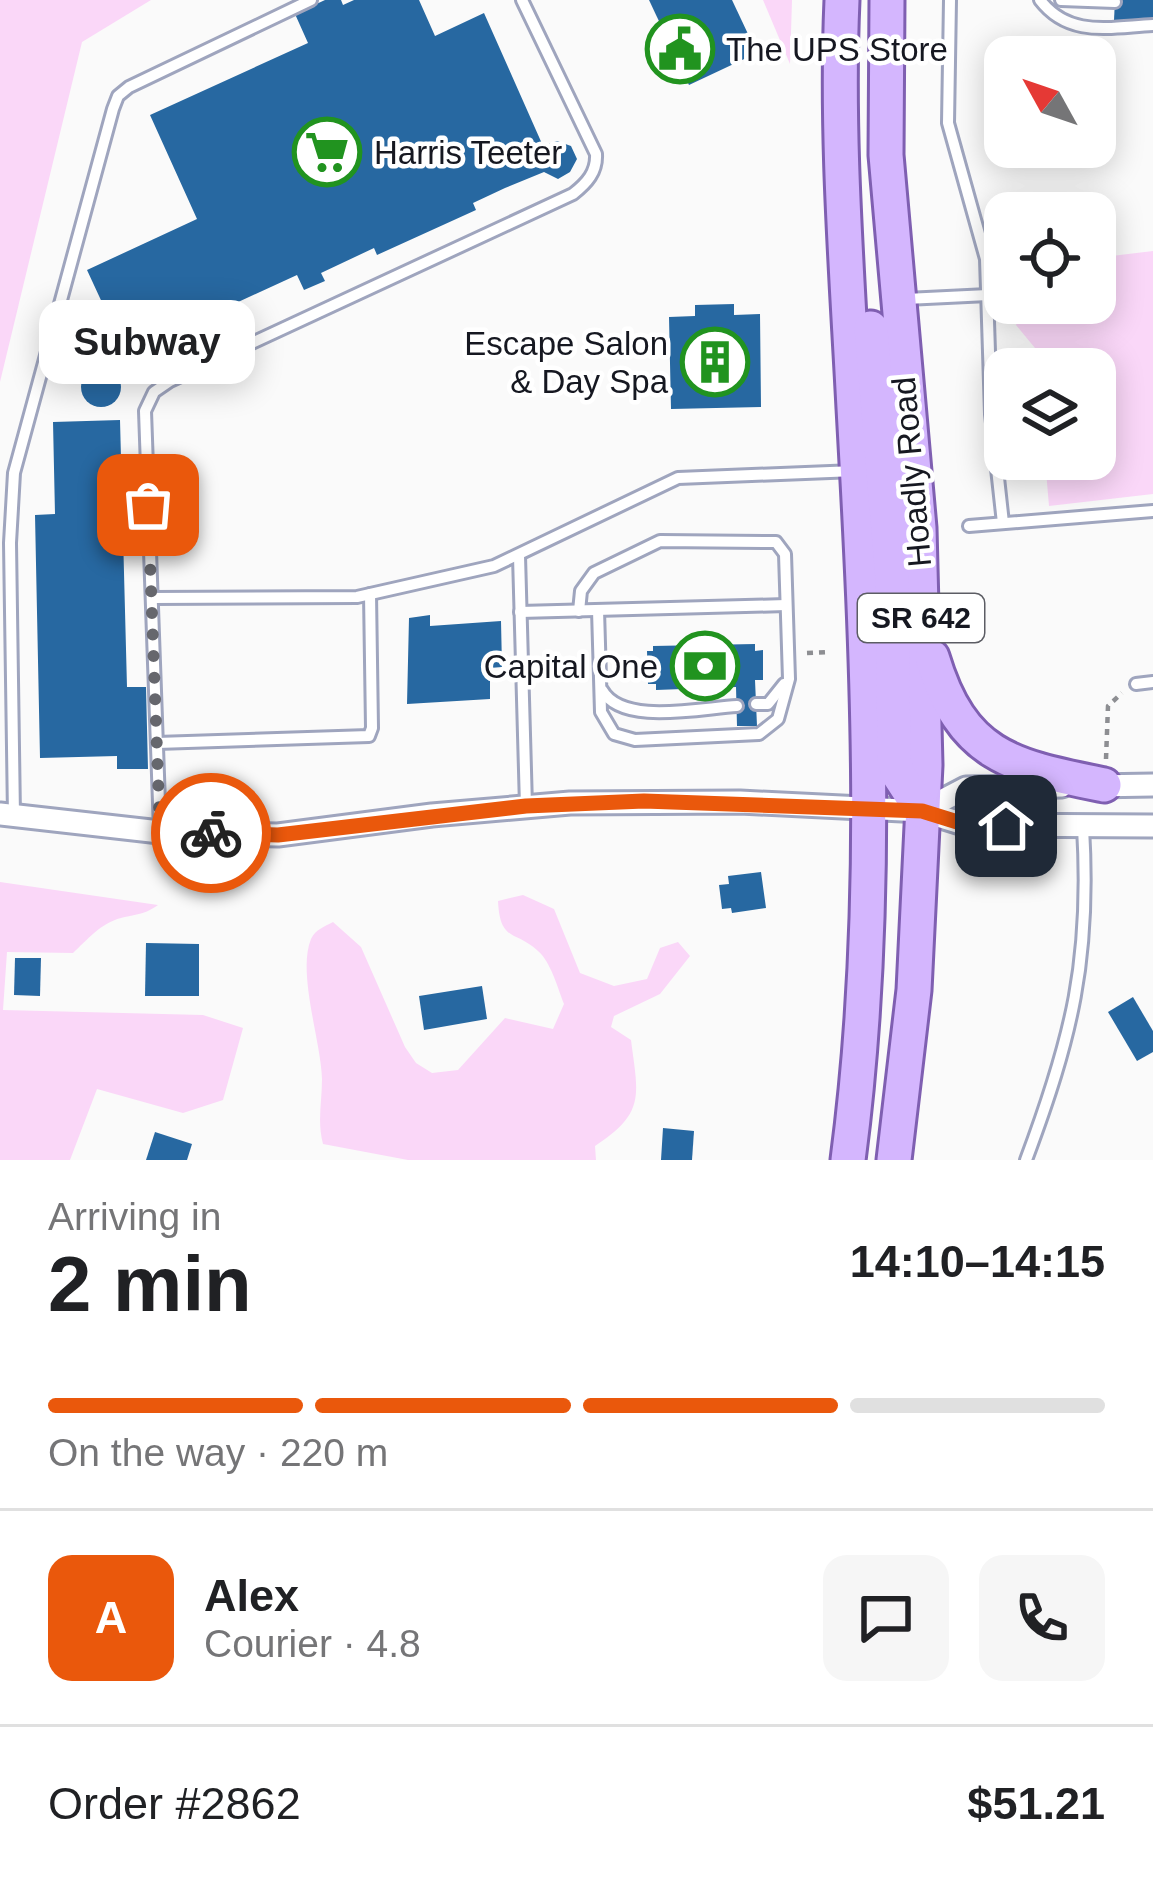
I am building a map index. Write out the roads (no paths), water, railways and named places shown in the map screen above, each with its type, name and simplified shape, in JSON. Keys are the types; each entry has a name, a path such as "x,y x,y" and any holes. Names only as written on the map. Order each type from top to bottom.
{"main road":[{"name":"Hoadly Road","path":"842,0 838,78 869,810 867,957 848,1160"},
{"name":"Hoadly Road","path":"886,0 886,155 919,528 921,620 922,811 914,990 894,1160"},
{"path":"842,167 859,225 887,481 894,759 922,811"},
{"path":"921,620 942,688 953,711 979,743 1023,768 1105,772"}],"street":[{"path":"922,811 966,788 1105,772 1153,784"},
{"path":"7,815 160,832 278,835 526,806 740,802 922,811 967,825 1153,826"}],"lane":[{"path":"7,815 14,472 113,109 118,96 129,87 311,0"},
{"path":"160,832 145,411 154,392 572,194 594,172 596,154 522,0"},
{"path":"950,0 948,123 984,258"},
{"path":"1040,0 1062,22 1078,27 1153,25"},
{"path":"1061,0 1114,2"},
{"path":"897,299 984,295"},
{"path":"989,324 1003,523"},
{"path":"152,598 370,594 519,556 678,478 858,471"},
{"path":"969,526 1153,511"},
{"path":"579,611 581,591 594,573 660,541 776,542 785,554 788,669 778,719 759,734 624,739 605,725 598,610"},
{"path":"519,556 526,806"},
{"path":"157,743 369,736 373,728 370,594"},
{"path":"520,613 786,605"},
{"path":"756,704 768,704 780,693 788,669"},
{"path":"1136,684 1153,682"},
{"path":"600,687 611,704 631,712 737,706"},
{"path":"1026,1160 1074,1015 1086,912 1083,826"}],"place":[{"name":"The UPS Store","path":"680,49"},
{"name":"Harris Teeter","path":"327,152"},
{"name":"Escape Salon & Day Spa","path":"715,362"},
{"name":"Subway","path":"148,505"},
{"name":"Capital One","path":"705,666"}]}
